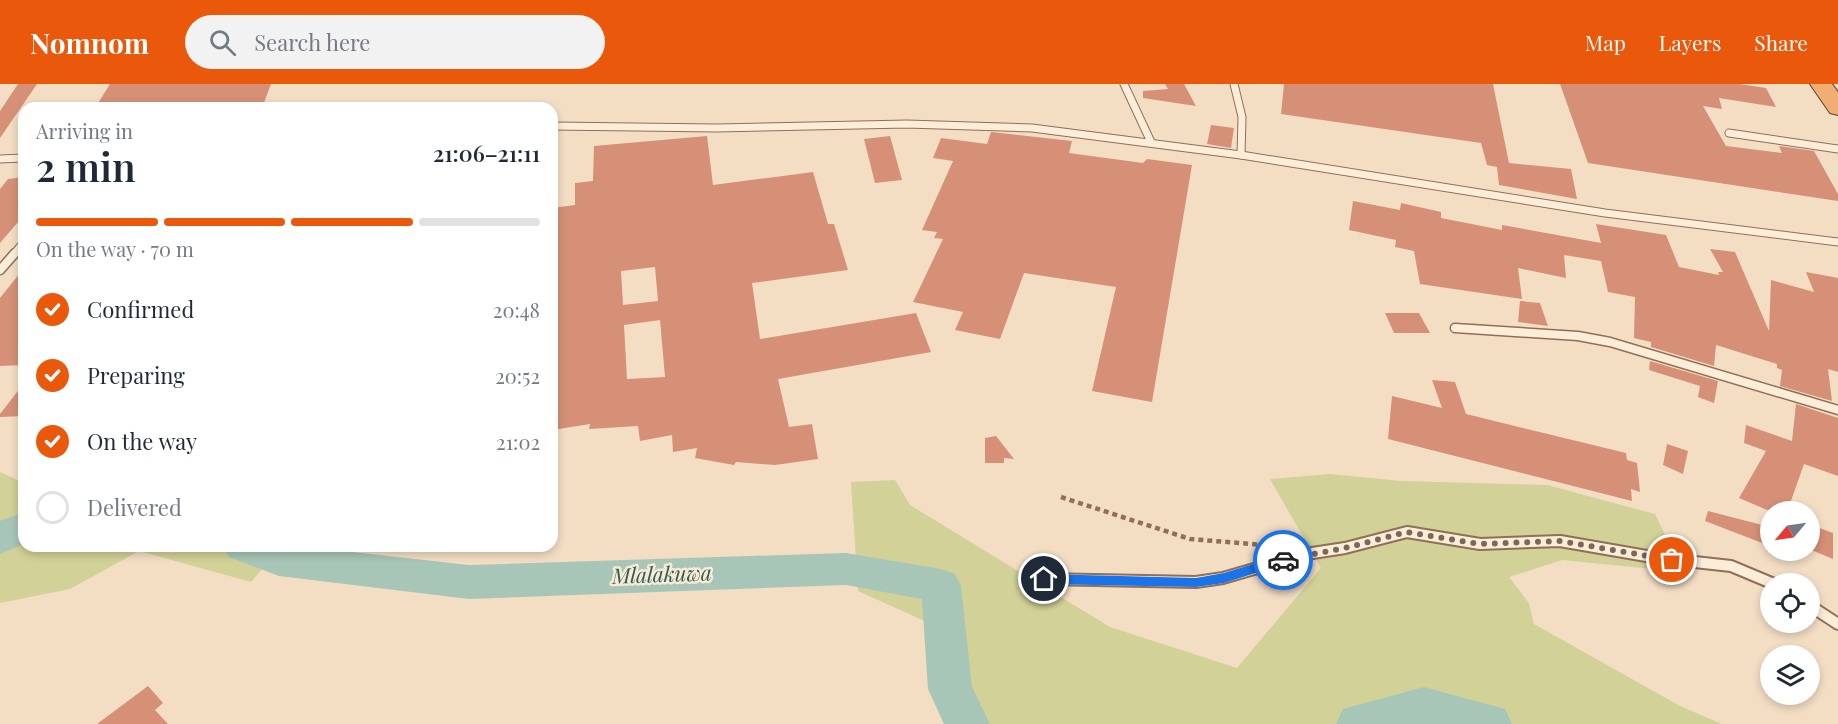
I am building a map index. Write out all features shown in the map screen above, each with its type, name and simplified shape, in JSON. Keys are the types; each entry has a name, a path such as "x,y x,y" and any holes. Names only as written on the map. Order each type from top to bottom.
{"highway":[{"path":"1821,84 1838,108"}],"lane":[{"path":"1124,84 1151,142"},
{"path":"1234,84 1242,117 1241,155"},
{"path":"558,126 686,128 973,124 1032,128 1241,155 1605,213 1838,242"},
{"path":"1729,133 1838,150"},
{"path":"0,159 18,158"},
{"path":"0,270 18,249"},
{"path":"1455,328 1568,335 1610,342 1838,410"},
{"path":"1044,579 1196,582 1224,578 1306,554 1345,548 1407,532 1419,532 1479,544 1560,541 1658,558 1731,566 1760,578"},
{"path":"1820,612 1838,624"}],"path":[{"path":"1061,497 1190,539 1258,544 1306,554"}],"shaded area":[{"path":"0,472 18,480 18,552 137,552 70,589 0,603"},
{"path":"1330,474 1401,481 1547,485 1655,514 1683,572 1562,560 1509,577 1529,603 1534,624 1680,706 1722,724 959,724 967,640 858,591 851,482 895,480 910,505 1110,627 1237,668 1321,568 1270,479"},
{"path":"143,552 276,552 251,582"}],"building":[{"path":"18,84 37,84 25,102 18,102 18,112 0,138 0,111"},
{"path":"110,84 271,84 264,102 99,102"},
{"path":"1165,84 1184,84 1196,106 1143,98 1143,91 1168,89"},
{"path":"1284,84 1493,84 1509,163 1571,169 1577,199 1499,185 1497,167 1487,165 1481,143 1281,114"},
{"path":"1560,84 1739,84 1766,88 1776,107 1719,98 1722,109 1703,106 1726,146 1782,153 1779,146 1814,151 1838,194 1838,201 1588,163"},
{"path":"1211,125 1234,128 1231,148 1207,144"},
{"path":"991,132 1072,141 1069,153 1143,163 1147,159 1192,165 1152,402 1092,391 1116,287 1024,273 1000,339 955,330 963,312 913,302 943,239 934,238 937,232 922,230 953,161 933,158 941,138 987,144"},
{"path":"707,136 713,185 813,172 828,224 834,224 848,270 752,283 760,339 916,313 931,352 778,379 789,427 812,424 818,459 775,465 736,462 734,465 695,458 697,448 673,452 672,435 640,441 638,426 589,429 590,424 558,429 558,207 575,205 575,183 593,181 594,146","holes":["655,267 658,301 623,305 621,271","660,320 665,377 627,379 624,325"]},
{"path":"890,136 902,180 875,183 864,139"},
{"path":"18,178 18,222 0,243 0,189 8,179"},
{"path":"1353,201 1400,210 1401,203 1441,212 1441,218 1502,230 1502,225 1601,243 1596,224 1666,235 1679,267 1719,275 1718,272 1723,272 1710,249 1735,252 1769,331 1771,280 1814,292 1806,272 1838,278 1838,372 1828,369 1832,401 1780,386 1782,370 1777,368 1777,364 1716,345 1714,366 1651,347 1651,342 1634,338 1635,297 1608,292 1601,261 1564,255 1566,278 1518,268 1522,299 1420,284 1414,251 1395,247 1396,240 1349,230"},
{"path":"18,276 18,365 0,366 0,298"},
{"path":"1520,301 1540,303 1548,326 1518,322"},
{"path":"1385,313 1419,313 1430,333 1394,333"},
{"path":"1650,361 1718,381 1714,403 1698,397 1700,386 1649,370"},
{"path":"1432,380 1455,382 1466,414 1626,453 1627,460 1637,463 1640,492 1631,489 1632,501 1388,439 1392,396 1442,408"},
{"path":"18,391 18,416 0,417"},
{"path":"1796,404 1838,418 1838,476 1804,464 1791,501 1760,501 1760,507 1739,498 1766,451 1744,443 1746,425 1792,441"},
{"path":"996,436 1014,459 1004,458 1004,463 985,463 985,438"},
{"path":"1667,444 1688,451 1683,474 1663,465"},
{"path":"1708,511 1760,524 1760,542 1705,521"},
{"path":"1820,528 1833,533 1833,559 1820,554"},
{"path":"148,686 163,703 155,710 168,724 97,724"}],"waterway":[{"name":"Mlalakuwa","path":"0,538 18,530"},
{"name":"Mlalakuwa","path":"258,552 279,560 469,582 846,569 941,586 950,689 967,724"},
{"name":"Mlalakuwa","path":"1359,724 1424,708 1489,724"}],"way so far":[{"path":"1283,560 1376,541 1407,532 1419,532 1479,544 1536,540 1560,541 1672,560"}],"route":[{"path":"1044,579 1196,582 1224,578 1283,560"}]}
